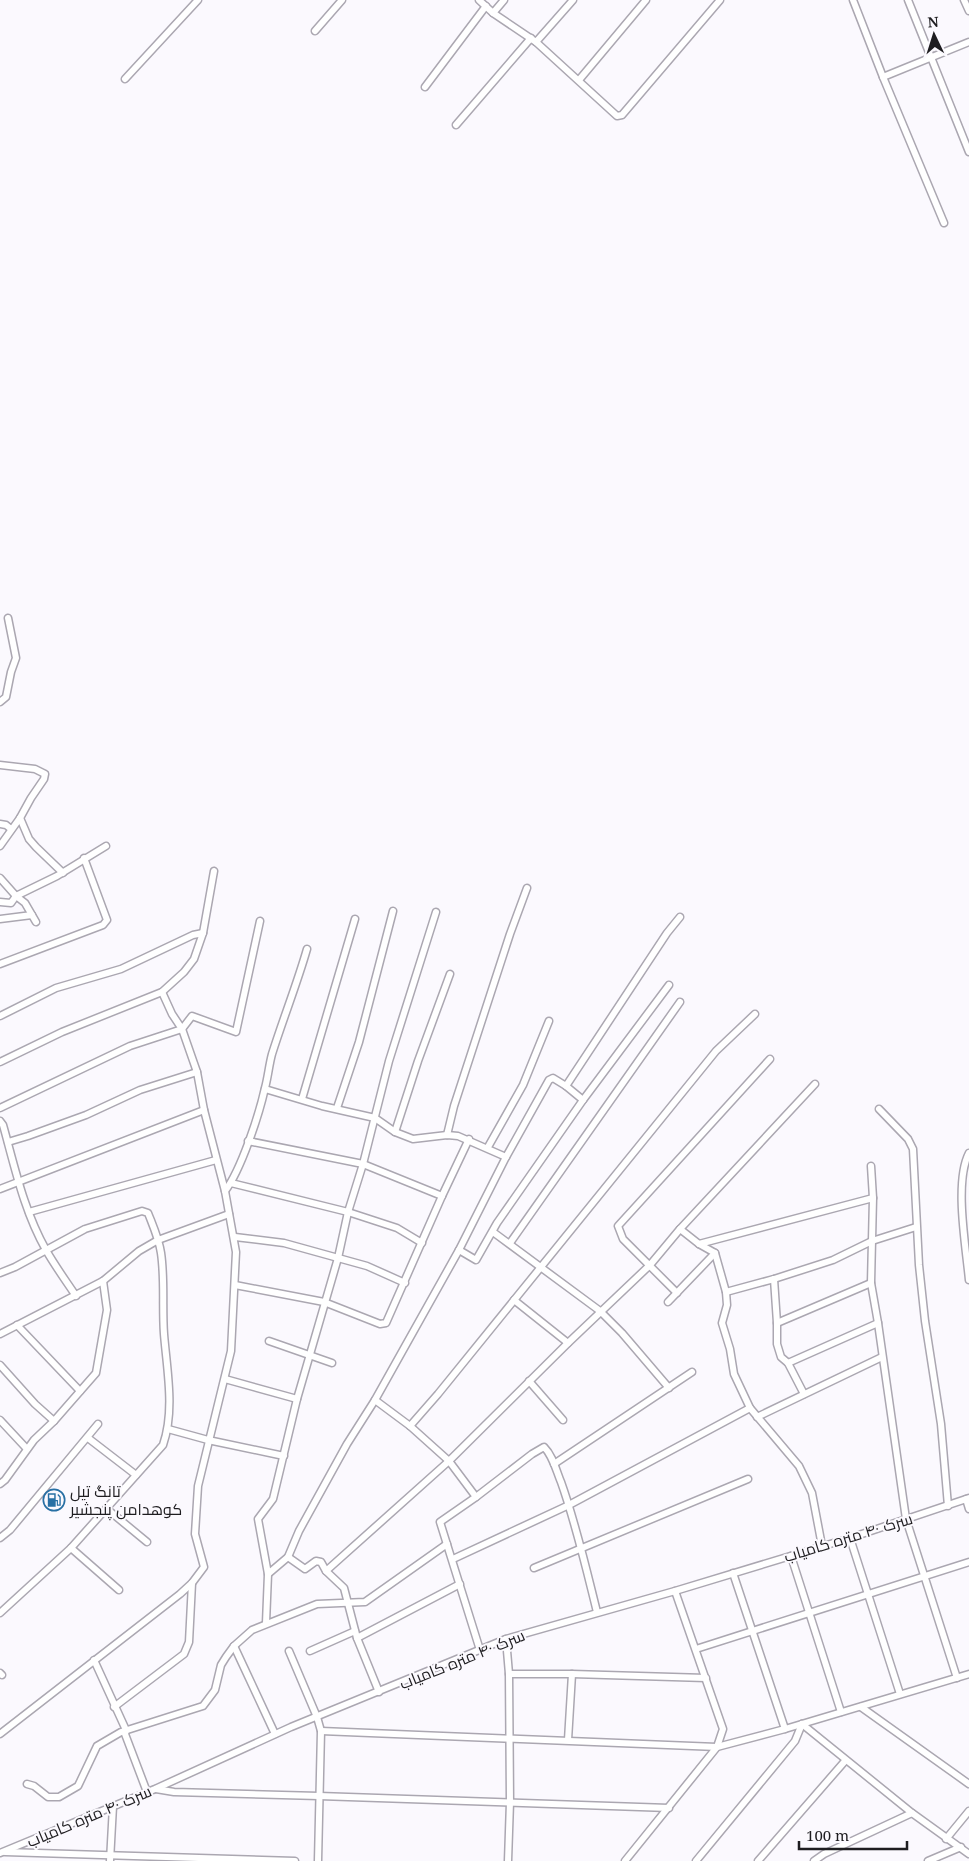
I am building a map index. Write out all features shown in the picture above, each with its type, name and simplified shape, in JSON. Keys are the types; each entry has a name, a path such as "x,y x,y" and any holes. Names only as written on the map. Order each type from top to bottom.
{"street":[{"path":"125,79 198,0"},
{"path":"314,30 342,0"},
{"path":"479,0 493,13 533,40 617,116 622,115 720,0"},
{"path":"493,13 504,0"},
{"path":"456,125 533,40 573,0"},
{"path":"579,80 646,0"},
{"path":"853,0 944,223"},
{"path":"908,0 969,152"},
{"path":"964,0 969,11"},
{"path":"426,87 486,6"},
{"path":"883,77 930,56 969,42"},
{"path":"0,702 6,697 16,658 8,618"},
{"path":"0,765 36,769 45,774 44,779 30,798 20,818 11,828 0,846"},
{"path":"20,818 29,838 36,847 63,872"},
{"path":"0,824 11,828"},
{"path":"0,902 11,903 16,896 63,872 106,846"},
{"path":"0,964 103,926 107,920 84,858"},
{"path":"0,1062 62,1032 162,992 194,960 203,933 214,871"},
{"path":"0,878 23,901 36,922"},
{"path":"447,1135 454,1106 526,888"},
{"path":"337,1108 359,1042 393,911"},
{"path":"266,1623 268,1574 258,1519 273,1499 297,1399 338,1258 348,1212 363,1164 389,1061 436,912"},
{"path":"0,919 32,915"},
{"path":"566,1086 667,933 680,917"},
{"path":"302,1099 355,919"},
{"path":"0,1108 130,1046 182,1029 192,1016 236,1032 260,921"},
{"path":"0,1016 56,988 121,969 192,935 203,933"},
{"path":"225,1191 231,1183 248,1141 265,1089 271,1056 307,949"},
{"path":"395,1132 418,1061 450,974"},
{"path":"460,1250 476,1260 497,1223 583,1100 669,985"},
{"path":"0,1734 192,1583 204,1567 195,1534 198,1486 231,1351 235,1285 235,1237 196,1072 182,1029 172,1014 162,992"},
{"path":"510,1243 680,1002"},
{"path":"410,1426 716,1051 755,1014"},
{"path":"488,1147 523,1085 549,1021"},
{"path":"677,1293 623,1239 618,1226 770,1059"},
{"path":"8,1142 86,1115 140,1090 196,1072"},
{"path":"268,1574 288,1557 299,1531 347,1444 376,1400 460,1250 506,1157 549,1080 553,1078 583,1100"},
{"path":"326,1572 449,1461 600,1311 650,1265 680,1229 815,1084"},
{"path":"265,1089 322,1106 375,1118 395,1132 413,1139 447,1135 458,1136 488,1147 506,1157"},
{"path":"878,1109 908,1139 913,1149 916,1227 925,1321 941,1424 948,1506"},
{"path":"0,1189 204,1110"},
{"path":"1,1124 29,1212 46,1250 76,1296"},
{"path":"235,1285 324,1302 380,1324 386,1323 469,1140"},
{"path":"248,1141 363,1164 442,1196"},
{"path":"969,1154 966,1159 962,1186 969,1280"},
{"path":"29,1212 216,1160"},
{"path":"871,1166 873,1198 871,1283 906,1520 958,1678"},
{"path":"231,1183 348,1212 396,1228 422,1243"},
{"path":"699,1244 873,1198"},
{"path":"0,1273 85,1229 142,1211 148,1213 158,1240 163,1276 164,1333 168,1378 168,1429 163,1445 71,1548 0,1613"},
{"path":"0,1334 103,1281 140,1251 158,1240 230,1214"},
{"path":"726,1292 833,1260 872,1242 916,1227"},
{"path":"680,1229 699,1244 715,1253 726,1292 727,1305 722,1323 730,1349 734,1374 750,1408 799,1466 812,1493 822,1546"},
{"path":"493,1232 600,1311 622,1333 669,1388"},
{"path":"235,1237 284,1244 338,1258 367,1266 404,1283"},
{"path":"668,1302 715,1253"},
{"path":"774,1279 777,1344 781,1357 788,1363 804,1394"},
{"path":"2,1479 96,1373 107,1310 103,1281"},
{"path":"777,1323 871,1283"},
{"path":"514,1300 568,1343"},
{"path":"788,1363 878,1323"},
{"path":"17,1325 80,1391"},
{"path":"269,1341 332,1362"},
{"path":"757,1417 882,1357"},
{"path":"0,1365 54,1422"},
{"path":"554,1464 692,1372"},
{"path":"225,1379 297,1399"},
{"path":"529,1382 563,1420"},
{"path":"376,1400 410,1426 449,1461 476,1497"},
{"path":"453,1559 569,1504 750,1408"},
{"path":"0,1420 27,1449"},
{"path":"0,1538 10,1530 98,1424"},
{"path":"168,1429 208,1440 284,1456"},
{"path":"88,1438 136,1475"},
{"path":"480,1650 440,1522 544,1447 554,1464 569,1504 597,1612"},
{"path":"534,1568 748,1479"},
{"path":"967,1499 969,1509"},
{"name":"سرک ۴۰ متره کامیاب","path":"2,1853 147,1792 275,1734 506,1638 676,1591 850,1538 967,1499"},
{"path":"107,1509 147,1542"},
{"path":"850,1538 900,1694"},
{"path":"27,1784 34,1786 48,1797 59,1797 68,1792 78,1786 97,1746 126,1730 203,1706 215,1690 221,1665 234,1646 252,1630 317,1604 365,1602 448,1544"},
{"path":"71,1548 119,1590"},
{"path":"791,1556 841,1712"},
{"path":"288,1557 305,1569 316,1561 321,1562 326,1572 344,1588 356,1635 379,1692"},
{"path":"696,1649 969,1562"},
{"path":"733,1573 785,1729"},
{"path":"114,1707 184,1654 189,1642 192,1583"},
{"path":"310,1651 356,1635 460,1584"},
{"path":"626,1861 717,1747 723,1729 676,1591"},
{"path":"506,1638 509,1674 508,1739 510,1802 508,1861"},
{"path":"234,1646 275,1734"},
{"path":"289,1651 317,1717 321,1732 318,1861"},
{"path":"94,1660 126,1730 125,1734 147,1792"},
{"path":"509,1674 706,1678"},
{"path":"568,1740 572,1674"},
{"path":"321,1732 717,1747 861,1707 969,1674"},
{"path":"861,1707 969,1784"},
{"path":"802,1724 912,1813 969,1854"},
{"path":"696,1861 795,1741 802,1724"},
{"path":"758,1861 845,1760"},
{"path":"155,1788 174,1792 669,1808"},
{"path":"110,1859 112,1806"},
{"path":"946,1839 969,1811"},
{"path":"814,1861 824,1854 912,1813"},
{"path":"928,1861 961,1847"},
{"path":"2,1853 110,1859 295,1861"}],"place":[{"name":"تانگ تیل کوهدامن پنجشیر","path":"54,1500"}]}
